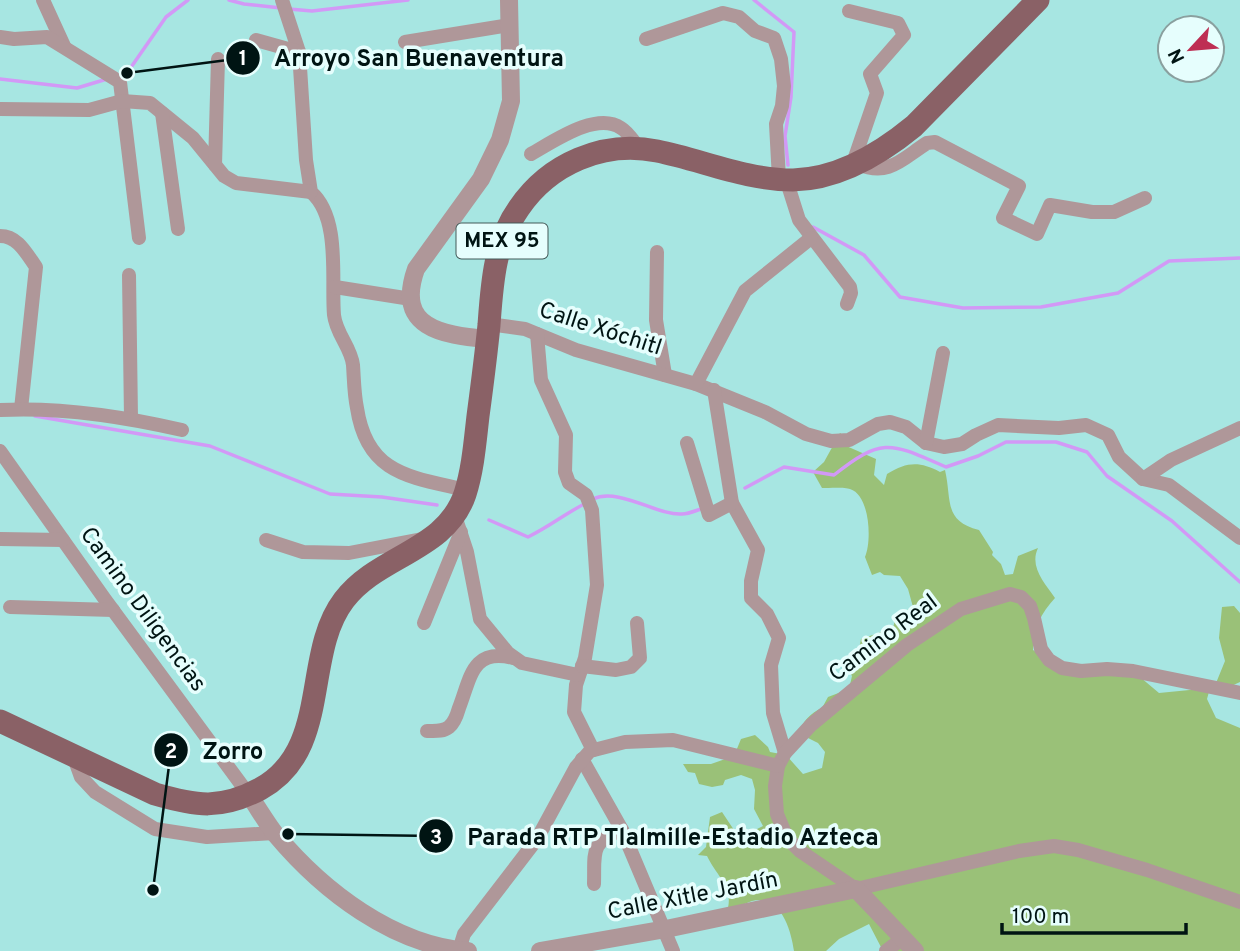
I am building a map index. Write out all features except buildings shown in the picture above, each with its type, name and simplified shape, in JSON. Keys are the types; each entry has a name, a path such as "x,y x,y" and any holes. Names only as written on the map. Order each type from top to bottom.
{"main road":[{"name":"MEX 95","path":"0,721 155,794 182,802 214,805 249,795 279,775 297,753 305,734 332,623 344,600 365,578 458,524 473,462 494,271 500,246 512,218 531,192 552,173 579,158 614,150 639,148 682,156 759,177 782,179 820,176 855,165 896,141 914,126 1038,0"}],"street":[{"path":"43,0 65,47"},
{"path":"282,0 299,52 306,160 311,192"},
{"path":"488,332 441,334 427,327 416,317 411,299 411,283 416,269 481,180 500,140 511,101 509,0"},
{"path":"849,11 898,23 904,35 870,74 877,93 855,165 873,170 884,169 927,143 935,142 1019,186 1003,218 1037,234 1050,205 1093,212 1114,212 1145,198"},
{"path":"646,39 723,13 739,17 755,31 774,38 781,59 784,86 782,106 776,124 782,179 795,214 811,238 846,279 851,293 847,304"},
{"path":"405,42 510,25"},
{"path":"0,37 47,37 120,82 139,238"},
{"path":"256,40 299,52"},
{"path":"215,165 218,59"},
{"path":"0,109 89,110 122,101 150,103 193,138 224,176 236,183 311,192 322,201 329,228 335,286 334,317 353,362 357,411 364,436 377,458 395,471 416,479 466,490"},
{"path":"162,113 178,229"},
{"path":"531,154 566,134 601,122 621,128 639,148"},
{"path":"0,236 4,235 19,243 36,267 19,409"},
{"path":"696,384 745,291 811,238"},
{"path":"657,252 656,329 665,375"},
{"path":"130,275 131,418"},
{"path":"335,286 411,299"},
{"name":"Calle Xóchitl","path":"488,332 525,329 576,350 714,390 765,412 806,434 831,442 849,440 878,424 890,422 906,427 926,443"},
{"path":"537,334 541,380 566,435 565,472 571,486 589,499 597,585 574,712 587,754 666,929 673,951"},
{"path":"943,353 926,443 944,447 962,444 998,425 1059,428 1086,425 1108,435 1119,457 1143,479 1169,485 1240,538"},
{"path":"714,390 732,503 758,550 751,581 751,598 767,614 779,638 771,664 773,713 781,759 775,786 777,814 787,838 800,852 856,889 909,944 886,951"},
{"path":"0,410 19,409 131,418 182,430"},
{"path":"1143,479 1171,460 1240,428"},
{"path":"687,443 709,515 732,503"},
{"name":"Camino Diligencias","path":"0,452 249,795"},
{"path":"424,623 458,524"},
{"path":"458,524 467,552 480,619 514,658"},
{"path":"266,540 303,552 349,553 434,537"},
{"path":"0,539 63,540"},
{"name":"Camino Real","path":"781,759 811,725 907,645 961,609 1010,594 1021,597 1030,606 1041,649 1049,660 1062,668 1081,671 1133,671 1240,692"},
{"path":"10,607 113,610"},
{"path":"428,731 445,729 453,722 473,670 481,659 494,654 514,658 530,666 580,670 617,670 631,667 640,658 637,623"},
{"path":"459,950 464,934 537,839 587,754 625,742 673,740 781,759"},
{"path":"72,755 81,777 95,793 155,829 207,837 275,833"},
{"path":"249,795 275,833 301,862 351,905 421,946 468,951"},
{"path":"594,884 595,849 605,836 622,830"},
{"path":"856,889 1019,851 1054,846 1078,850 1147,870 1240,902"},
{"name":"Calle Xitle Jardín","path":"540,951 666,929 856,889"}],"green space":[{"path":"840,433 847,438 844,445 876,459 874,475 884,485 887,474 907,465 926,466 940,472 945,470 954,515 967,526 979,530 1005,575 1013,574 1018,556 1038,548 1035,562 1037,568 1055,598 1039,622 1034,635 1033,650 1055,665 1140,677 1159,693 1210,688 1207,699 1216,718 1240,728 1240,951 883,951 869,924 839,939 826,951 794,951 783,916 770,903 752,901 726,914 729,897 727,890 707,856 698,855 706,847 710,817 722,812 741,837 763,826 754,809 755,790 752,779 741,775 725,780 723,785 712,787 699,784 695,773 688,772 683,764 711,764 734,756 741,739 755,735 770,752 786,755 803,774 822,768 825,752 818,743 798,733 800,729 810,715 822,708 828,697 849,689 852,676 849,671 856,664 861,639 893,628 896,616 913,607 908,589 900,576 884,575 880,572 872,575 865,557 868,519 857,493 848,488 822,488 813,472 824,462"},
{"path":"1234,606 1240,613 1240,682 1227,688 1214,688 1225,661 1219,638 1222,607"}],"waterway":[{"path":"117,76 127,73 166,17 188,0"},
{"path":"229,0 281,8"},
{"path":"289,9 312,11 408,0"},
{"path":"754,0 794,32 791,97 785,136 788,165"},
{"path":"0,79 77,88 107,79"},
{"path":"813,227 864,255 900,297 963,308 1041,307 1118,293 1169,261 1240,258"},
{"path":"35,416 210,446 330,494 382,497 437,505"},
{"path":"745,488 784,467 834,475 864,454 888,447 912,453 946,467 978,456 1006,442 1056,442 1087,452 1107,476 1172,521 1240,582"},
{"path":"593,499 603,496 626,499 672,513 685,514 704,508"},
{"path":"489,520 528,537 586,503"}],"place":[{"name":"Arroyo San Buenaventura","path":"127,73"},
{"name":"Parada RTP Tlalmille-Estadio Azteca","path":"288,834"},
{"name":"Zorro","path":"153,890"}]}
